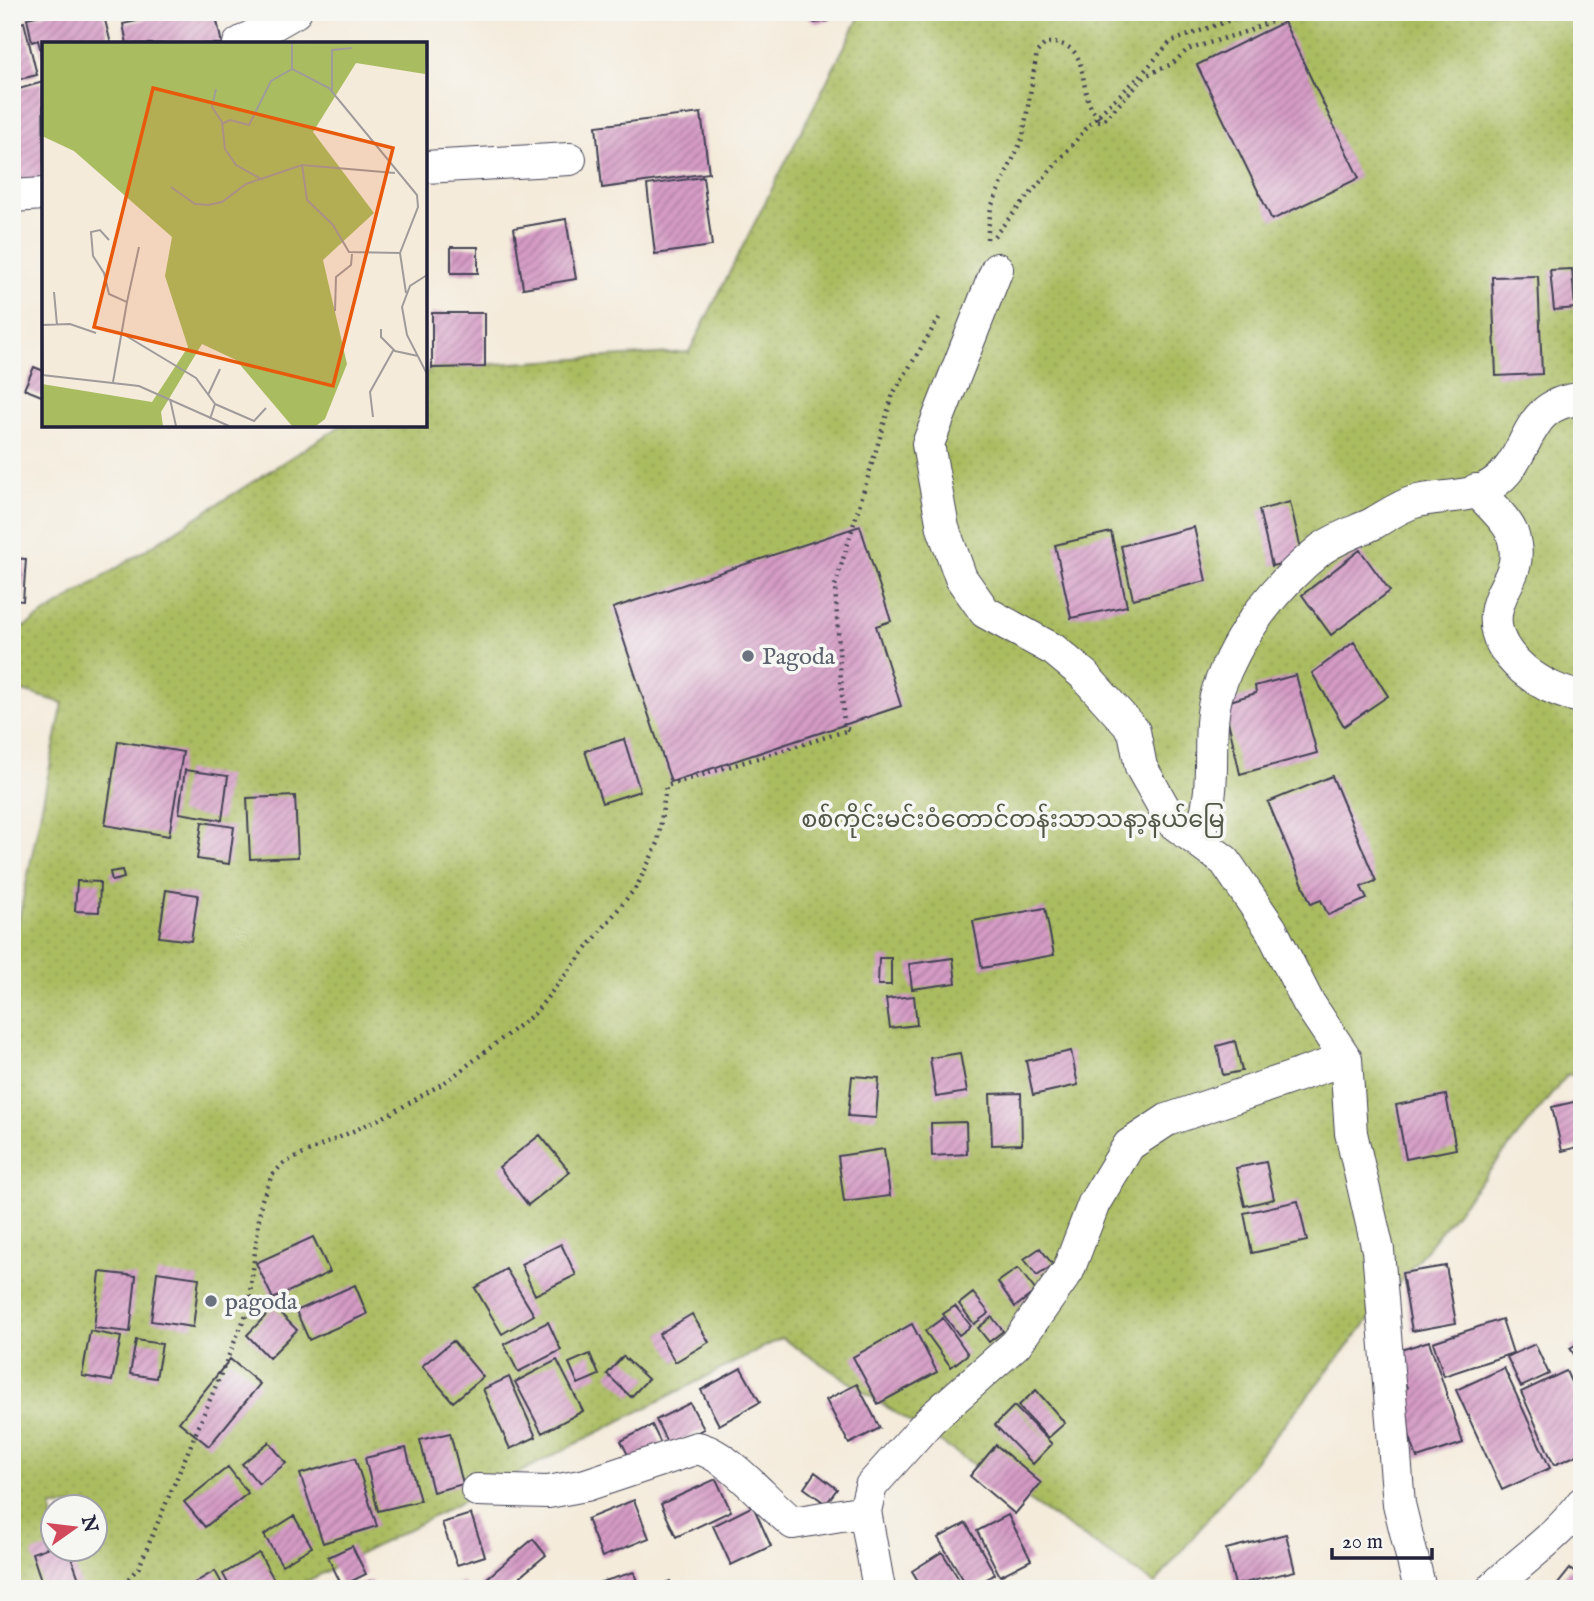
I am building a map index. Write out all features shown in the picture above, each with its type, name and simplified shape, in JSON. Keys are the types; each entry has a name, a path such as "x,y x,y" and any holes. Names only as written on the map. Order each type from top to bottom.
{"street":[{"path":"242,42 295,12"},
{"path":"427,167 570,159"},
{"path":"12,196 42,194"},
{"path":"992,257 928,444 943,528 961,578 985,612 1054,650 1083,674 1134,731 1146,776 1172,822 1225,861 1271,929 1308,1002 1346,1059 1351,1133 1378,1250 1399,1504 1420,1589"},
{"path":"1186,833 1202,826 1208,811 1211,732 1218,691 1240,642 1270,598 1321,549 1413,502 1491,485 1517,458 1536,417 1566,400 1582,399"},
{"path":"1476,490 1513,534 1516,563 1496,612 1498,636 1513,662 1524,670 1574,696 1582,697"},
{"path":"879,1589 865,1511 871,1486 930,1420 1016,1344 1068,1271 1094,1203 1129,1145 1167,1120 1346,1059"},
{"path":"477,1490 548,1492 586,1485 696,1448 706,1450 734,1470 793,1523 865,1511"},
{"path":"1492,1589 1522,1559 1570,1520 1582,1503"}],"path":[{"path":"992,257 1035,192 1097,116 1140,76 1170,42 1252,12"},
{"path":"992,257 990,207 1023,137 1037,52 1046,43 1063,42 1073,49 1082,68 1091,108 1097,116 1096,122 1104,120 1147,75 1172,64 1187,50 1248,31 1292,12"},
{"path":"119,1589 139,1567 248,1310 261,1202 272,1175 284,1163 392,1113 447,1081 534,1014 637,886 658,843 666,786 849,730 844,727 835,586 893,394 944,310"}],"green space":[{"name":"စစ်ကိုင်းမင်းဝံတောင်တန်းသာသနာ့နယ်မြေ","path":"862,12 1582,12 1582,1078 1568,1074 1155,1584 782,1338 292,1589 12,1589 12,953 63,703 12,688 12,624 24,627 339,427 427,427 427,372 432,368 689,352"}],"building":[{"path":"53,12 103,12 110,42 42,42 42,55 38,40 32,42 27,18"},
{"path":"177,12 215,12 222,42 127,42 123,24"},
{"path":"801,12 837,12 828,21 815,23"},
{"path":"24,22 37,75 12,81 12,25"},
{"path":"1284,22 1359,178 1272,220 1197,65"},
{"path":"42,82 42,180 12,187 12,91"},
{"path":"701,113 709,173 602,188 596,126"},
{"path":"703,177 712,246 655,254 647,185"},
{"path":"566,219 576,279 523,288 514,228"},
{"path":"451,247 478,247 478,273 451,273"},
{"path":"1572,269 1575,308 1554,310 1550,270"},
{"path":"1538,276 1542,374 1496,376 1492,277"},
{"path":"432,313 485,313 485,367 432,368"},
{"path":"34,367 42,370 42,396 24,389"},
{"path":"1290,502 1303,558 1272,566 1259,510"},
{"path":"860,526 891,621 876,626 901,706 671,782 613,608"},
{"path":"1194,527 1206,581 1133,599 1121,546"},
{"path":"1111,532 1127,606 1071,618 1055,545"},
{"path":"1360,550 1390,591 1331,635 1302,595"},
{"path":"12,558 26,559 23,601 12,600"},
{"path":"1354,642 1388,696 1344,726 1312,673"},
{"path":"1296,675 1317,753 1240,774 1224,703 1256,693 1255,686"},
{"path":"624,739 640,791 602,803 585,751"},
{"path":"118,741 183,752 169,836 105,825"},
{"path":"185,770 228,776 222,820 179,813"},
{"path":"1332,776 1376,881 1361,887 1367,899 1328,915 1321,900 1311,904 1268,802"},
{"path":"295,796 298,857 250,859 247,798"},
{"path":"202,822 234,827 229,864 197,859"},
{"path":"122,870 124,878 112,881 110,872"},
{"path":"77,881 100,882 99,912 75,911"},
{"path":"166,890 198,895 191,941 159,937"},
{"path":"1045,908 1054,955 982,968 973,921"},
{"path":"879,958 891,958 891,985 878,985"},
{"path":"953,958 956,983 912,989 909,964"},
{"path":"914,996 917,1025 890,1028 886,999"},
{"path":"1235,1041 1242,1071 1223,1075 1217,1046"},
{"path":"1071,1051 1078,1085 1033,1095 1026,1061"},
{"path":"960,1053 967,1092 936,1097 930,1058"},
{"path":"852,1076 879,1078 876,1118 848,1116"},
{"path":"1021,1093 1022,1144 992,1145 990,1094"},
{"path":"1446,1095 1456,1149 1406,1159 1396,1105"},
{"path":"1582,1100 1582,1146 1562,1151 1552,1107"},
{"path":"966,1122 967,1154 932,1156 931,1123"},
{"path":"540,1135 570,1172 528,1205 499,1167"},
{"path":"884,1149 890,1196 844,1202 838,1156"},
{"path":"1266,1162 1274,1199 1245,1206 1236,1168"},
{"path":"1298,1201 1307,1241 1252,1253 1244,1213"},
{"path":"313,1237 330,1272 273,1299 256,1263"},
{"path":"561,1244 576,1275 535,1295 521,1264"},
{"path":"1040,1248 1053,1265 1037,1276 1024,1259"},
{"path":"1446,1266 1456,1323 1412,1331 1402,1273"},
{"path":"1018,1268 1036,1291 1015,1307 998,1282"},
{"path":"506,1269 534,1315 502,1334 475,1288"},
{"path":"100,1272 136,1276 130,1332 94,1328"},
{"path":"157,1272 199,1278 193,1327 151,1321"},
{"path":"355,1285 367,1314 309,1340 296,1311"},
{"path":"973,1293 989,1313 974,1324 959,1304"},
{"path":"955,1306 971,1326 959,1335 943,1314"},
{"path":"274,1307 297,1330 269,1358 247,1335"},
{"path":"692,1314 709,1342 675,1362 659,1334"},
{"path":"992,1317 1003,1331 989,1342 978,1328"},
{"path":"943,1318 968,1354 951,1367 925,1331"},
{"path":"1502,1319 1513,1353 1444,1376 1433,1342"},
{"path":"548,1322 561,1350 518,1372 504,1344"},
{"path":"912,1324 937,1372 878,1404 853,1357"},
{"path":"90,1331 121,1337 112,1381 82,1376"},
{"path":"136,1340 162,1344 156,1378 130,1374"},
{"path":"453,1341 483,1377 453,1402 422,1366"},
{"path":"1429,1341 1463,1443 1417,1458 1395,1392 1407,1388 1395,1352"},
{"path":"1582,1341 1582,1367 1570,1348"},
{"path":"1535,1344 1549,1374 1521,1387 1507,1357"},
{"path":"590,1354 599,1375 578,1384 569,1363"},
{"path":"623,1356 648,1379 631,1397 607,1374"},
{"path":"230,1359 260,1384 209,1446 179,1422"},
{"path":"557,1360 583,1411 542,1433 515,1382"},
{"path":"741,1368 760,1402 719,1425 701,1390"},
{"path":"1504,1368 1550,1468 1502,1490 1456,1390"},
{"path":"1566,1371 1582,1406 1582,1453 1554,1465 1521,1392"},
{"path":"509,1377 536,1437 510,1449 483,1389"},
{"path":"857,1384 880,1428 849,1444 826,1400"},
{"path":"1036,1390 1065,1423 1048,1438 1018,1406"},
{"path":"690,1403 704,1429 669,1447 656,1420"},
{"path":"1014,1406 1052,1444 1033,1464 995,1425"},
{"path":"652,1425 668,1458 637,1473 621,1441"},
{"path":"450,1433 463,1484 433,1492 420,1440"},
{"path":"269,1442 286,1463 259,1484 242,1464"},
{"path":"996,1445 1041,1483 1015,1514 970,1476"},
{"path":"406,1448 420,1501 378,1511 365,1458"},
{"path":"355,1458 377,1526 323,1543 300,1474"},
{"path":"228,1467 248,1493 205,1527 184,1502"},
{"path":"815,1472 837,1489 826,1504 804,1488"},
{"path":"716,1479 731,1511 676,1537 661,1504"},
{"path":"634,1500 649,1538 602,1557 587,1519"},
{"path":"753,1506 771,1546 731,1565 713,1526"},
{"path":"471,1514 485,1556 457,1565 442,1523"},
{"path":"1008,1515 1031,1560 1000,1576 977,1531"},
{"path":"294,1516 312,1547 282,1565 264,1535"},
{"path":"966,1523 995,1574 969,1589 938,1538"},
{"path":"1286,1534 1295,1571 1235,1585 1226,1549"},
{"path":"533,1539 546,1555 505,1589 482,1589 479,1585"},
{"path":"352,1546 366,1574 342,1586 328,1557"},
{"path":"38,1551 38,1562 73,1562 81,1585 44,1589 32,1553"},
{"path":"942,1552 965,1589 923,1589 912,1571"},
{"path":"259,1553 279,1588 231,1589 223,1574"},
{"path":"14,1569 17,1589 12,1589"},
{"path":"1570,1569 1582,1579 1582,1589 1554,1589"},
{"path":"215,1571 225,1589 184,1589"},
{"path":"634,1572 639,1589 597,1589 595,1584"},
{"path":"371,1581 373,1589 347,1589 347,1588"},
{"path":"670,1581 673,1589 650,1589"},
{"path":"463,1582 467,1589 450,1589"}],"place":[{"name":"Pagoda","path":"748,656"},
{"name":"pagoda","path":"211,1301"}]}
